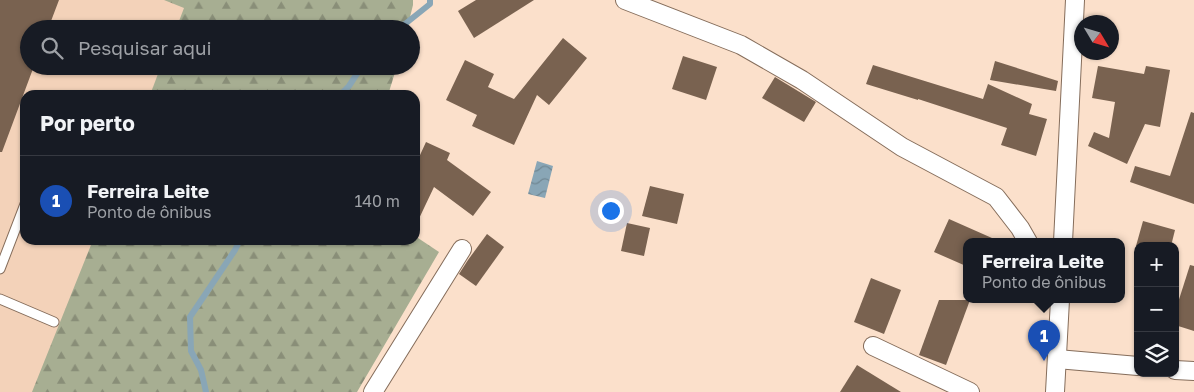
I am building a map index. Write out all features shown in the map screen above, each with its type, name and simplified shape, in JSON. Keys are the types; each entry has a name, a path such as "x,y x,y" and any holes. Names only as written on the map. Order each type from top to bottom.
{"street":[{"path":"625,0 741,45 802,80 902,147 996,197 1026,238"},
{"path":"1063,238 1075,0"},
{"path":"373,392 462,249"},
{"path":"1055,392 1060,303"},
{"path":"873,346 970,392"},
{"path":"1057,359 1134,366"},
{"path":"1179,370 1194,371"}],"lane":[{"path":"0,269 20,217"},
{"path":"0,299 54,322"}],"shaded area":[{"path":"0,0 190,0 183,20 20,20 20,75 163,75 157,90 20,90 20,245 97,245 39,392 0,392"}],"green space":[{"path":"164,0 413,0 409,20 179,20 184,8"},
{"path":"158,75 394,75 390,90 152,90"},
{"path":"420,239 439,252 357,392 32,392 91,245 420,245"}],"water":[{"path":"537,161 553,166 545,198 528,194"}],"building":[{"path":"0,0 59,0 51,20 20,20 20,75 31,75 25,90 20,90 20,104 2,152 0,152"},
{"path":"476,0 534,0 474,38 458,11"},
{"path":"563,38 587,58 549,105 537,95 514,145 472,126 477,115 446,100 465,60 494,74 488,87 514,99"},
{"path":"683,56 717,67 706,100 672,89"},
{"path":"995,61 1058,81 1056,91 990,80"},
{"path":"873,65 983,99 988,84 1032,104 1029,114 1047,119 1036,156 1001,145 1007,128 866,84"},
{"path":"1098,66 1144,74 1146,66 1170,70 1160,127 1145,124 1127,164 1088,146 1094,132 1109,138 1115,102 1092,98"},
{"path":"775,77 816,102 804,122 762,98"},
{"path":"1191,112 1194,113 1194,204 1130,182 1135,166 1170,176"},
{"path":"426,142 450,153 447,160 491,192 473,216 434,187 420,216 420,155"},
{"path":"650,186 684,194 677,224 642,216"},
{"path":"949,219 992,238 963,238 963,265 934,252"},
{"path":"1143,221 1175,230 1172,242 1137,242"},
{"path":"627,223 650,228 644,256 621,251"},
{"path":"487,234 504,247 476,286 459,274"},
{"path":"1190,265 1194,266 1194,331 1179,326 1179,299"},
{"path":"871,278 901,290 884,334 854,322"},
{"path":"939,300 963,300 963,303 969,303 946,365 919,355"},
{"path":"857,365 901,392 840,392"}],"waterway":[{"path":"410,20 430,4 430,0"},
{"path":"345,90 356,75"},
{"path":"206,392 201,370 191,351 190,317 238,245"}],"place":[{"name":"Ferreira Leite","path":"1044,361"}]}
